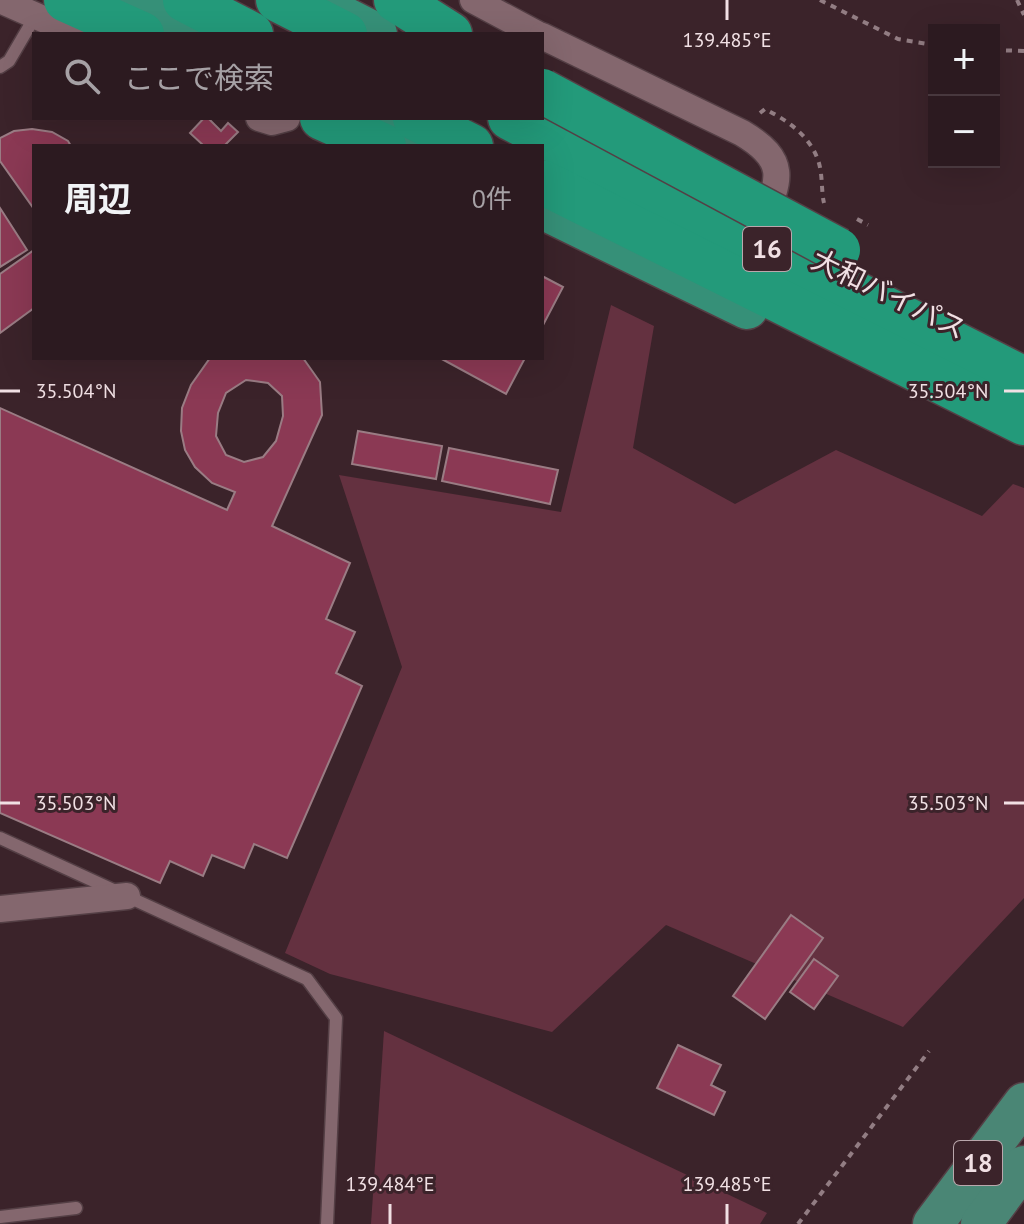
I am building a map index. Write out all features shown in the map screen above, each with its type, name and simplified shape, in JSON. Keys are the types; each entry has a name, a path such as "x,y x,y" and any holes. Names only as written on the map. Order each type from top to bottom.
{"highway":[{"path":"129,0 190,32"},
{"path":"185,0 247,32"},
{"path":"278,0 341,32"},
{"path":"309,0 371,32"},
{"path":"324,0 372,32"},
{"path":"396,0 447,32"},
{"path":"51,8 135,32"},
{"path":"544,92 1024,351"},
{"path":"326,120 380,144"},
{"path":"363,120 412,144"},
{"path":"419,120 467,144"},
{"name":"16","path":"514,120 1024,379"},
{"name":"大和バイパス","path":"544,120 1024,360"},
{"name":"16","path":"544,183 1024,423"},
{"path":"544,209 755,289"},
{"name":"16","path":"544,209 1024,445"}],"main road":[{"name":"18","path":"933,1224 1024,1103"},
{"name":"18","path":"981,1224 1024,1166"}],"street":[{"path":"0,0 51,8 75,32"},
{"path":"473,0 534,32"},
{"path":"544,37 762,145 776,165 776,188 759,229"},
{"path":"0,909 127,896"}],"lane":[{"path":"0,67 9,61 51,8"},
{"path":"0,838 307,979 336,1018 327,1224"},
{"path":"0,1217 76,1208"}],"path":[{"path":"820,0 898,39 928,44"},
{"path":"1017,0 1024,15"},
{"path":"1000,50 1024,51"},
{"path":"742,133 749,122 765,109 791,122 818,160 822,202 834,208"},
{"path":"845,213 868,225"},
{"path":"798,1224 929,1051"}],"shaded area":[{"path":"611,305 654,326 633,448 735,504 836,450 982,516 1013,484 1024,488 1024,898 903,1027 666,925 552,1032 330,974 285,953 402,667 339,475 561,512"},
{"path":"384,1031 767,1213 760,1224 371,1224"}],"building":[{"path":"202,120 210,120 221,131 228,123 238,132 226,144 202,144 190,133"},
{"path":"32,129 52,132 70,144 32,144 32,206 0,161 0,138 14,131"},
{"path":"0,208 27,250 0,267"},
{"path":"32,251 32,309 0,333 0,274"},
{"path":"544,277 563,287 544,323"},
{"path":"209,360 304,360 320,382 322,415 272,526 350,563 326,619 355,632 336,673 362,686 287,858 254,844 244,868 212,855 203,876 170,861 160,883 0,813 0,408 227,510 235,492 212,483 195,467 185,450 181,431 182,408 191,385","holes":["246,380 268,383 282,396 283,416 276,441 263,457 244,462 226,455 216,436 218,413 226,393"]},
{"path":"444,360 524,360 506,394"},
{"path":"358,431 442,446 436,479 352,464"},
{"path":"449,448 558,470 550,504 442,481"},
{"path":"791,915 823,938 765,1019 733,996"},
{"path":"814,959 838,976 814,1009 790,992"},
{"path":"678,1045 721,1065 711,1085 725,1092 714,1115 657,1088"}]}
